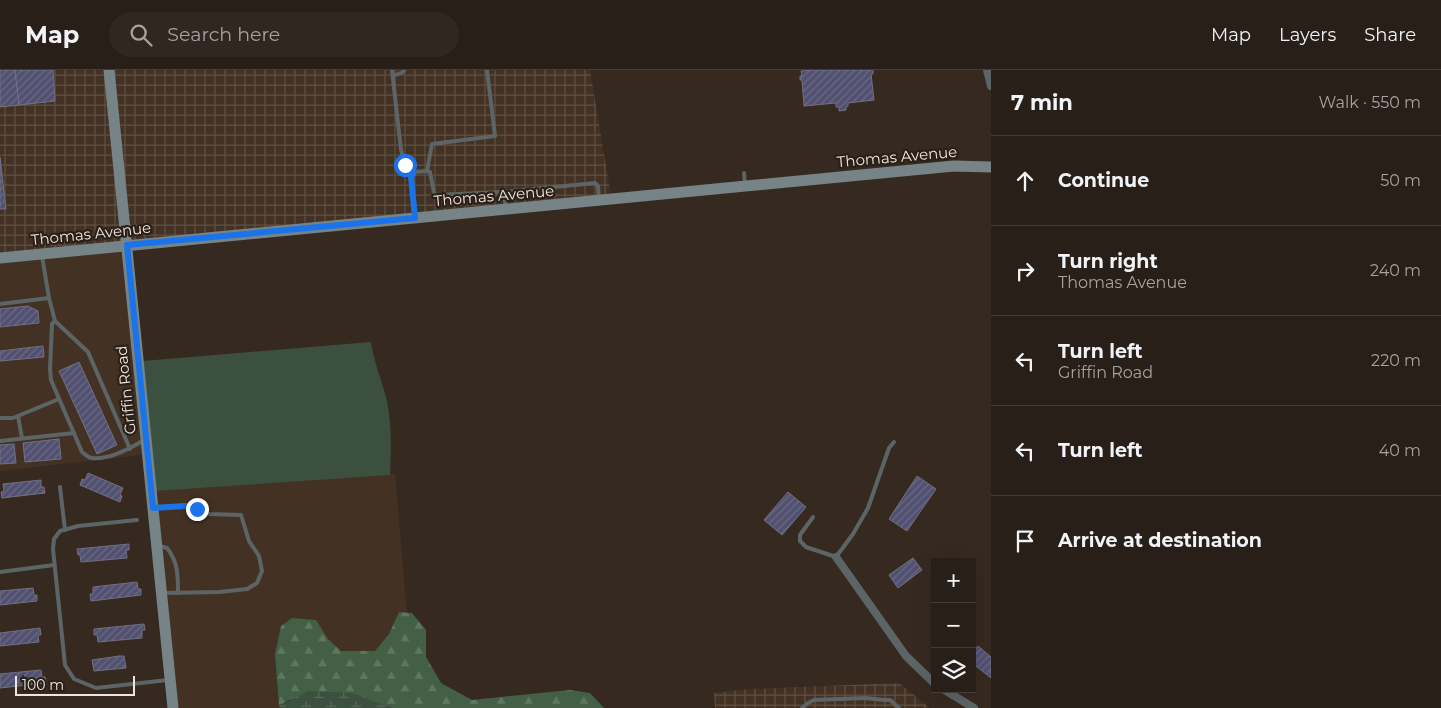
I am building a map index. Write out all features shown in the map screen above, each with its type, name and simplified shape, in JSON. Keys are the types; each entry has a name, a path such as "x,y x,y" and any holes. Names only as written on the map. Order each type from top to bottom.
{"street":[{"name":"Griffin Road","path":"109,70 173,708"},
{"path":"986,70 991,86"},
{"name":"Thomas Avenue","path":"0,258 954,166 991,167"},
{"path":"836,557 906,656 931,680"},
{"path":"950,693 974,708"}],"lane":[{"path":"392,70 401,150 405,165 413,174"},
{"path":"393,76 404,70"},
{"path":"427,171 432,144 494,136 487,70"},
{"path":"415,218 411,177 414,172 427,171"},
{"path":"427,171 430,172 436,196 502,192 595,182 598,186 600,201"},
{"path":"744,173 746,186"},
{"path":"502,192 504,194 506,210"},
{"path":"42,254 49,298 55,321 88,352 130,449"},
{"path":"0,304 49,298"},
{"path":"55,321 52,324 51,380 82,452 90,458 118,454 146,439"},
{"path":"0,418 13,418 59,399"},
{"path":"18,416 22,438"},
{"path":"0,441 74,433"},
{"path":"813,517 800,535 800,542 806,547 836,557 853,534 868,508 889,448 894,442"},
{"path":"60,487 65,530"},
{"path":"153,508 185,506 209,514 241,515 249,542 259,556 262,571 257,583 247,588 219,592 162,594"},
{"path":"137,520 78,526 60,531 54,539 54,566 65,665 74,679 96,688 170,680"},
{"path":"157,546 167,548 174,556 178,593"},
{"path":"0,572 54,566"},
{"path":"802,708 814,700 865,698 890,700 899,708"}],"shaded area":[{"path":"0,70 105,70 122,242 0,254"},
{"path":"114,70 590,70 611,196 131,241"},
{"path":"123,250 143,455 0,471 0,262"},
{"path":"395,474 407,613 399,613 389,634 376,651 341,651 328,639 316,620 292,618 281,626 275,654 279,706 281,708 178,708 156,491"},
{"path":"899,683 930,708 715,708 714,693 749,689"}],"green space":[{"path":"371,342 389,410 391,438 390,475 156,491 143,361"},
{"path":"399,612 412,613 426,630 426,657 441,683 472,700 570,690 590,693 604,708 392,708 375,702 289,700 279,706 275,654 281,626 292,618 316,620 328,639 341,651 375,651 389,634"},
{"path":"308,691 353,693 392,708 281,708 279,706"}],"building":[{"path":"0,70 15,70 19,105 0,107"},
{"path":"15,70 53,70 55,101 19,105"},
{"path":"873,70 873,74 871,74 874,100 848,103 846,110 839,111 836,103 804,106 802,80 800,80 800,76 802,76 801,71"},
{"path":"0,157 6,209 0,209"},
{"path":"28,306 38,311 39,323 0,327 0,309"},
{"path":"43,346 44,357 0,361 0,351"},
{"path":"79,362 117,445 97,454 59,371"},
{"path":"59,439 61,459 25,462 23,443"},
{"path":"14,444 16,463 0,464 0,445"},
{"path":"88,473 123,488 120,502 80,485 82,479 85,480"},
{"path":"917,476 936,489 907,531 889,519"},
{"path":"41,480 41,487 44,487 45,493 2,498 3,484"},
{"path":"788,492 806,507 782,535 764,520"},
{"path":"129,544 129,550 126,550 127,558 81,562 77,549"},
{"path":"913,558 922,570 898,588 889,575"},
{"path":"137,582 138,589 141,589 141,595 91,601 90,594 93,594 93,587"},
{"path":"33,588 34,595 37,595 37,601 0,605 0,591"},
{"path":"144,624 145,630 142,630 142,638 98,642 97,635 94,635 94,629"},
{"path":"40,628 39,642 0,646 0,633"},
{"path":"978,646 991,657 991,678 976,666 976,648"},
{"path":"124,656 126,668 94,671 92,660"},
{"path":"41,670 42,677 45,677 46,683 0,688 0,674"}],"route":[{"path":"197,509 185,506 153,508 127,245 415,218 411,177 413,174 405,165"}]}
